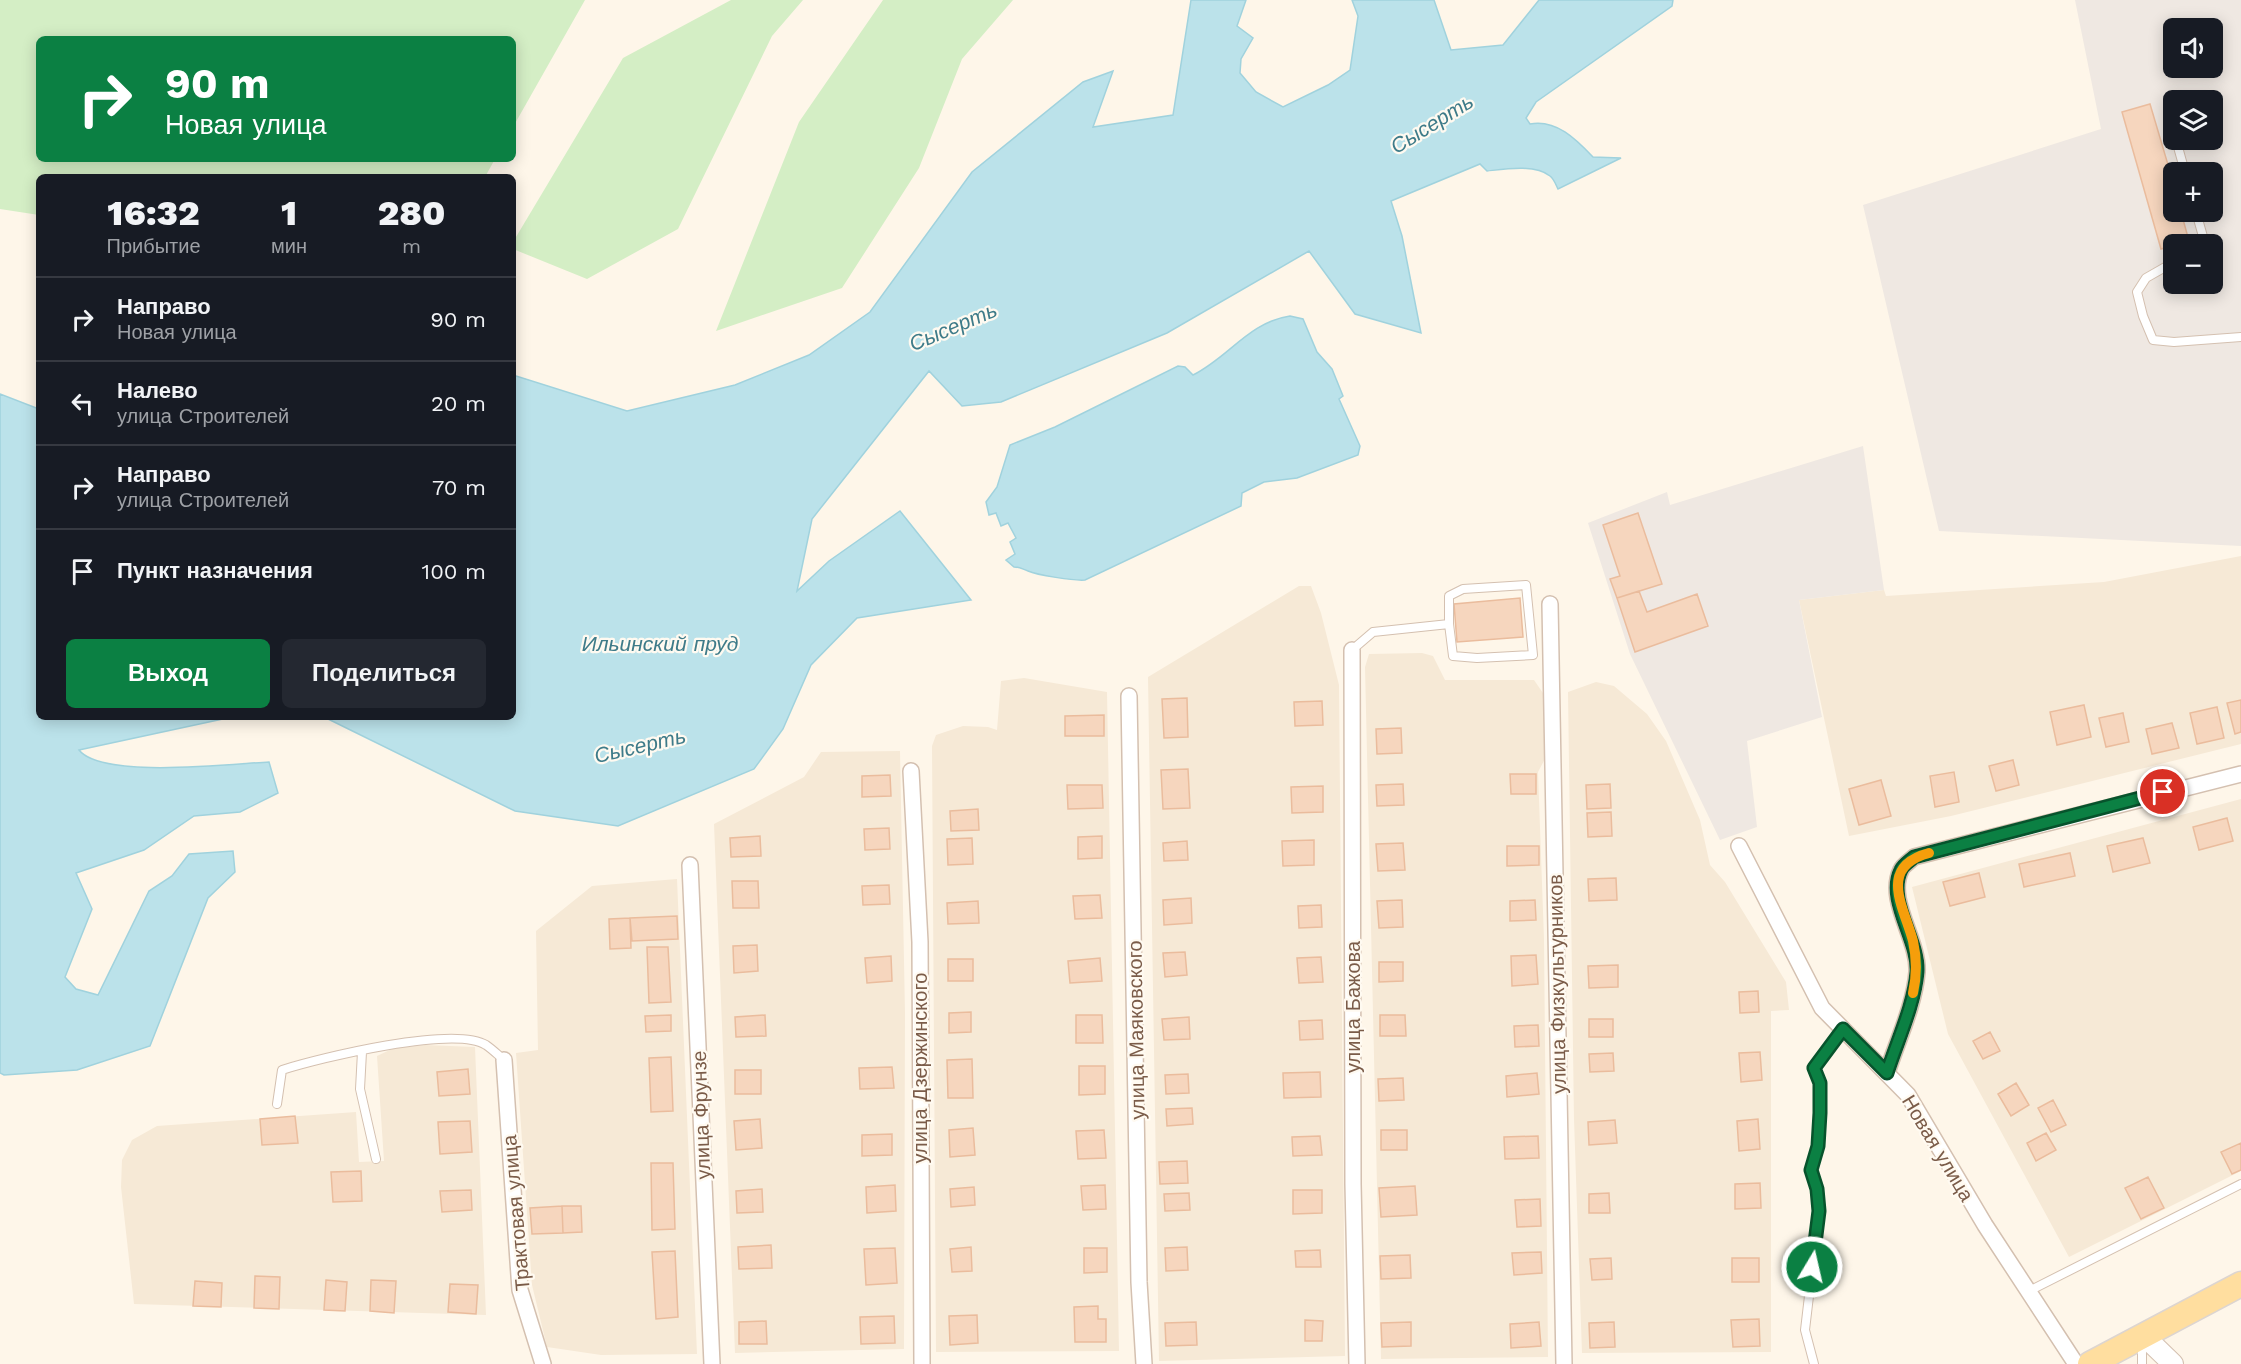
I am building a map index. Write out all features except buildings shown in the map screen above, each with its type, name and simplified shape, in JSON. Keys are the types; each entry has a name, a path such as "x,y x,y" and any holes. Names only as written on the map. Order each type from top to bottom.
{"main road":[{"path":"2090,1364 2241,1284"}],"street":[{"name":"улица Физкультурников","path":"1550,604 1564,1364"},
{"name":"улица Бажова","path":"1352,650 1353,1184 1357,1364"},
{"name":"улица Маяковского","path":"1129,696 1139,1282 1144,1364"},
{"name":"улица Дзержинского","path":"911,771 920,942 922,1364"},
{"path":"1887,1073 1914,992 1917,970 1913,941 1900,907 1898,884 1901,869 1914,857 2241,774"},
{"name":"Новая улица","path":"1739,846 1822,1008 1908,1095 1985,1225 2076,1364"},
{"name":"улица Фрунзе","path":"690,866 712,1364"},
{"name":"Трактовая улица","path":"504,1060 520,1290 543,1364"},
{"path":"2143,1335 2173,1364"}],"lane":[{"path":"2163,268 2146,278 2137,292 2153,340 2174,342 2241,337"},
{"path":"1526,585 1533,655 1477,658 1453,656 1449,624 1449,596 1462,589 1526,585"},
{"path":"1352,650 1373,632 1449,624"},
{"path":"1814,1364 1804,1330 1819,1211 1817,1189 1811,1170 1818,1146 1820,1113 1820,1083 1814,1068 1843,1029"},
{"path":"277,1104 282,1070 403,1041 456,1039 485,1044 504,1060"},
{"path":"362,1052 360,1089 376,1159"},
{"path":"2029,1291 2241,1184"},
{"path":"2142,1364 2143,1335"}],"shaded area":[{"path":"2075,0 2241,0 2241,546 1939,531 1863,205 2101,129"},
{"path":"1863,446 1884,590 1799,600 1822,717 1747,741 1757,827 1720,840 1630,654 1588,523 1667,492 1670,505"},
{"path":"2241,556 2241,744 1951,816 1849,836 1799,600 1884,590 1886,596 2104,582"},
{"path":"1299,586 1311,586 1321,613 1339,685 1345,1356 1159,1361 1148,677"},
{"path":"1422,653 1433,656 1445,680 1534,680 1545,696 1547,755 1538,772 1544,939 1548,1357 1381,1359 1365,667 1369,654"},
{"path":"1024,678 1107,692 1119,1351 936,1352 932,746 936,735 963,726 988,727 997,730 1001,681"},
{"path":"1596,682 1614,686 1647,714 1666,741 1700,820 1710,865 1725,882 1786,982 1789,1010 1771,1011 1771,1352 1582,1353 1574,1119 1568,692"},
{"path":"900,751 905,1013 904,1349 735,1353 714,824 804,777 821,752"},
{"path":"2241,799 2241,1171 2069,1257 1948,1034 1912,887"},
{"path":"677,879 697,1354 601,1355 547,1347 532,1285 516,1053 538,1050 536,931 592,886"},
{"path":"425,1045 475,1047 486,1315 134,1304 121,1187 122,1160 132,1140 157,1126 356,1112 359,1162 384,1161 377,1056 394,1048"}],"green space":[{"path":"0,0 585,0 516,122 516,36 36,36 36,162 493,162 487,174 36,174 36,215 0,209"},
{"path":"731,0 803,0 772,36 678,229 587,279 516,250 516,237 623,58"},
{"path":"883,0 1013,0 962,59 919,168 842,288 716,331 799,122"}],"water":[{"name":"Ильинский пруд","path":"1191,0 1246,0 1237,26 1253,38 1241,59 1240,73 1256,92 1283,107 1328,85 1350,70 1358,16 1352,0 1434,0 1451,50 1503,45 1539,0 1673,0 1672,6 1536,102 1526,118 1530,124 1539,123 1557,127 1593,157 1621,158 1558,189 1554,180 1544,172 1520,168 1487,171 1480,164 1391,201 1402,236 1421,333 1355,314 1309,251 1167,333 1001,402 962,406 929,371 812,519 797,591 829,561 900,511 971,600 857,618 811,665 783,729 754,769 618,826 515,811 330,720 516,720 516,376 627,411 735,385 809,355 870,312 972,172 1083,82 1113,71 1093,127 1173,115"},
{"path":"1290,316 1303,319 1317,352 1332,369 1343,396 1339,399 1360,446 1358,455 1297,478 1264,482 1242,493 1241,506 1085,580 1033,573 1014,567 1006,560 1015,554 1010,542 1016,538 1008,523 1001,526 996,513 989,515 986,502 997,487 1010,445 1055,427 1178,366 1185,367 1193,375 1206,368 1263,325"},
{"path":"0,394 36,408 36,720 218,720 79,750 92,759 139,767 198,767 269,762 278,793 240,812 194,816 144,850 76,873 92,909 65,977 76,989 98,995 149,891 172,876 189,854 233,851 235,872 208,898 150,1046 77,1070 4,1075 0,1073"}],"slow traffic":[{"path":"1913,993 1917,970 1913,941 1900,907 1898,884 1901,869 1914,857 1929,853"}],"route":[{"path":"1812,1267 1819,1211 1817,1189 1811,1170 1818,1146 1820,1113 1820,1083 1814,1068 1843,1029 1887,1073 1914,992 1917,970 1913,941 1900,907 1898,884 1901,869 1914,857 2163,792"}],"water label":[{"name":"Сысерть","path":"1432,124"},
{"name":"Сысерть","path":"953,327"},
{"name":"Сысерть","path":"640,746"}]}
